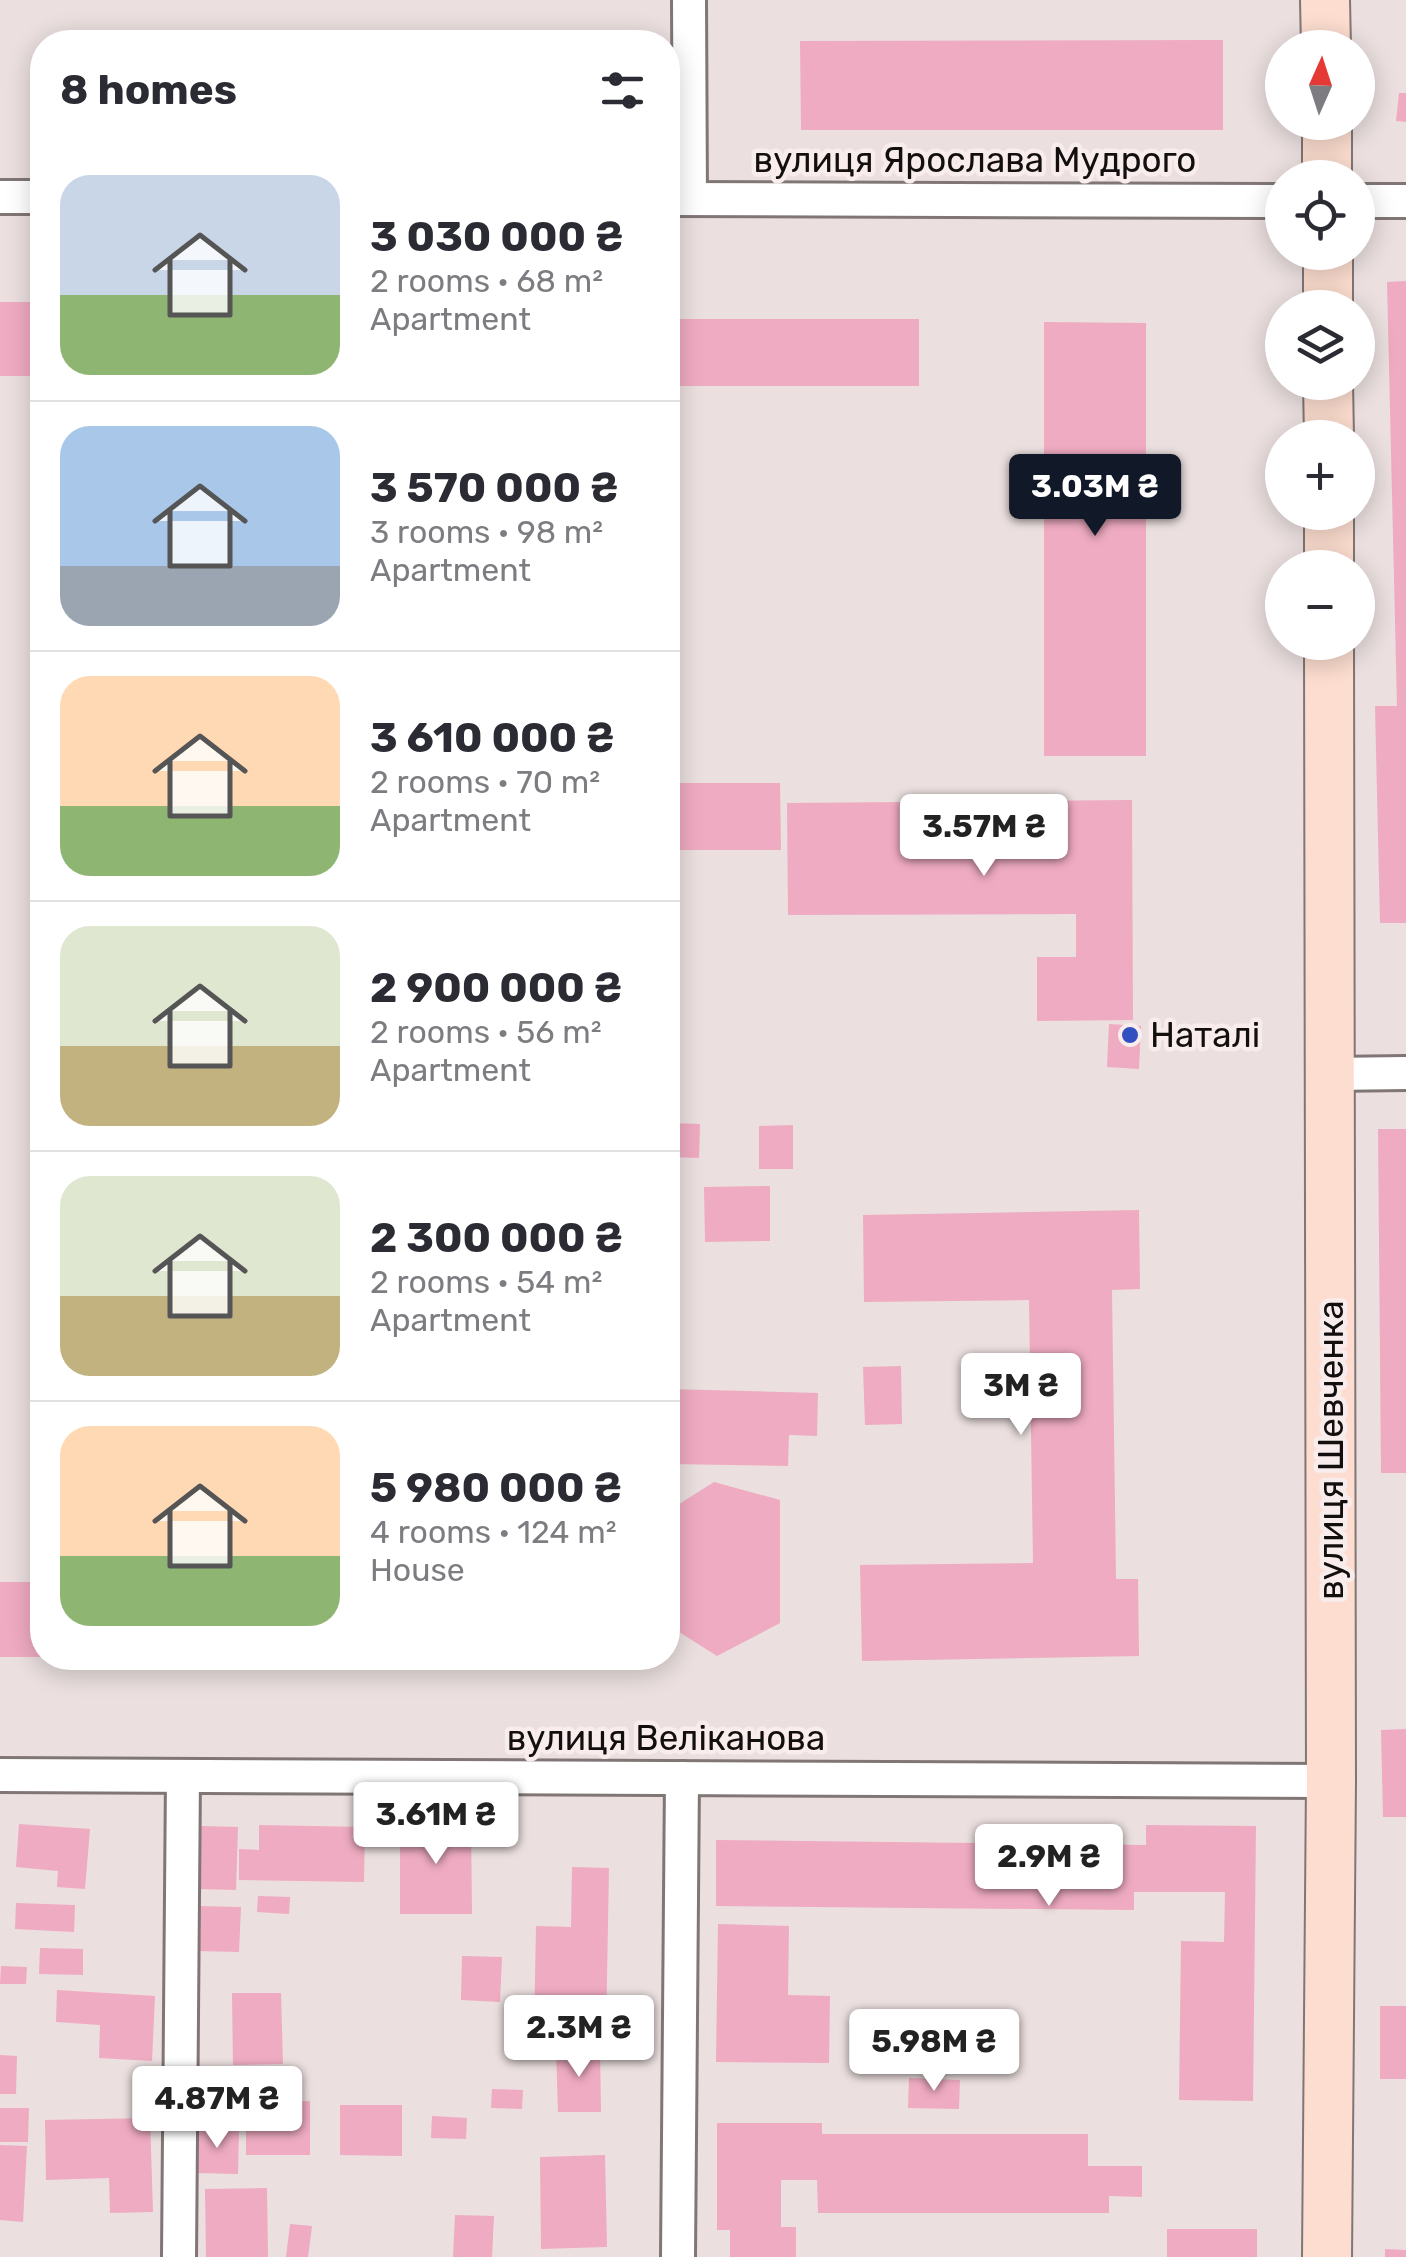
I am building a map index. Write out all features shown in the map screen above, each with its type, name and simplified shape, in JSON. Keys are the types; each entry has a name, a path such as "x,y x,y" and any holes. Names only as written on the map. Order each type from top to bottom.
{"street":[{"path":"680,179 689,0"},
{"path":"1325,0 1326,30"},
{"path":"0,196 30,197"},
{"name":"вулиця Ярослава Мудрого","path":"680,199 1265,201"},
{"path":"1375,201 1406,201"},
{"name":"вулиця Шевченка","path":"1326,2257 1331,1781 1330,660"},
{"path":"1331,1074 1406,1073"},
{"name":"вулиця Веліканова","path":"0,1774 1331,1781"},
{"path":"180,2257 184,1776"},
{"path":"678,2257 682,1778"}],"building":[{"path":"1223,40 1223,130 801,130 800,41"},
{"path":"1399,93 1406,93 1406,122 1396,121"},
{"path":"1406,281 1406,923 1380,923 1375,706 1397,706 1387,282"},
{"path":"0,302 30,302 30,376 0,376"},
{"path":"680,319 919,319 919,386 680,386"},
{"path":"1044,322 1146,323 1146,756 1044,756"},
{"path":"680,783 780,783 781,850 680,850"},
{"path":"1132,800 1133,1020 1037,1021 1037,957 1076,957 1076,914 788,915 787,803"},
{"path":"1109,1024 1141,1026 1139,1069 1107,1067"},
{"path":"680,1123 700,1124 699,1158 680,1157"},
{"path":"793,1125 793,1169 759,1169 759,1126"},
{"path":"1378,1129 1406,1129 1406,1473 1381,1473"},
{"path":"770,1186 770,1241 705,1242 704,1187"},
{"path":"1139,1210 1140,1289 1112,1290 1116,1579 1138,1579 1139,1656 862,1661 860,1565 1033,1563 1029,1300 864,1302 863,1215"},
{"path":"901,1366 902,1424 865,1425 863,1367"},
{"path":"680,1389 818,1393 817,1436 789,1435 788,1466 680,1464"},
{"path":"714,1482 780,1500 780,1623 717,1656 680,1633 680,1503"},
{"path":"0,1582 30,1582 30,1657 0,1657"},
{"path":"1406,1729 1406,1817 1383,1817 1381,1730"},
{"path":"471,1819 472,1914 400,1914 400,1820"},
{"path":"19,1824 90,1829 85,1889 57,1887 58,1871 16,1867"},
{"path":"259,1825 365,1827 364,1882 239,1880 239,1849 259,1850"},
{"path":"1146,1825 1256,1826 1253,2101 1179,2100 1181,1941 1224,1942 1225,1892 1134,1892 1134,1910 716,1906 716,1840 1146,1845"},
{"path":"201,1826 238,1827 236,1890 199,1889"},
{"path":"572,1867 609,1868 606,2032 534,2031 536,1926 571,1927"},
{"path":"258,1896 290,1897 289,1914 257,1912"},
{"path":"16,1903 75,1905 74,1932 15,1929"},
{"path":"198,1906 241,1907 239,1952 197,1951"},
{"path":"718,1924 789,1926 788,1995 830,1996 829,2063 716,2062"},
{"path":"40,1948 83,1949 83,1975 39,1974"},
{"path":"462,1956 502,1957 500,2002 461,2000"},
{"path":"1,1966 27,1967 26,1984 0,1984"},
{"path":"57,1990 155,1996 152,2061 99,2058 100,2025 56,2022"},
{"path":"232,1993 281,1993 283,2064 233,2065"},
{"path":"1380,2006 1406,2006 1406,2079 1380,2079"},
{"path":"556,2049 600,2049 601,2112 558,2112"},
{"path":"0,2055 17,2056 16,2094 0,2094"},
{"path":"909,2078 960,2080 959,2109 908,2108"},
{"path":"492,2089 523,2090 522,2109 491,2108"},
{"path":"310,2101 310,2155 246,2155 246,2102"},
{"path":"340,2105 402,2105 402,2156 340,2155"},
{"path":"0,2108 29,2108 28,2142 0,2142"},
{"path":"432,2116 467,2118 466,2139 431,2138"},
{"path":"150,2118 153,2212 110,2213 109,2178 46,2180 45,2120"},
{"path":"717,2123 822,2123 822,2134 1088,2134 1088,2166 1142,2166 1142,2197 1109,2196 1109,2213 818,2213 817,2180 781,2180 781,2227 796,2227 796,2257 730,2257 730,2230 717,2230"},
{"path":"195,2129 239,2129 238,2174 194,2173"},
{"path":"0,2145 27,2146 23,2222 0,2220"},
{"path":"605,2155 607,2247 541,2249 540,2157"},
{"path":"267,2188 268,2257 206,2257 205,2189"},
{"path":"455,2215 494,2216 492,2257 453,2257"},
{"path":"290,2224 312,2226 308,2257 286,2257"},
{"path":"1167,2229 1257,2229 1257,2257 1167,2257"},
{"path":"1385,2249 1406,2250 1406,2257 1385,2257"}],"place":[{"name":"Наталі","path":"1130,1035"}]}
